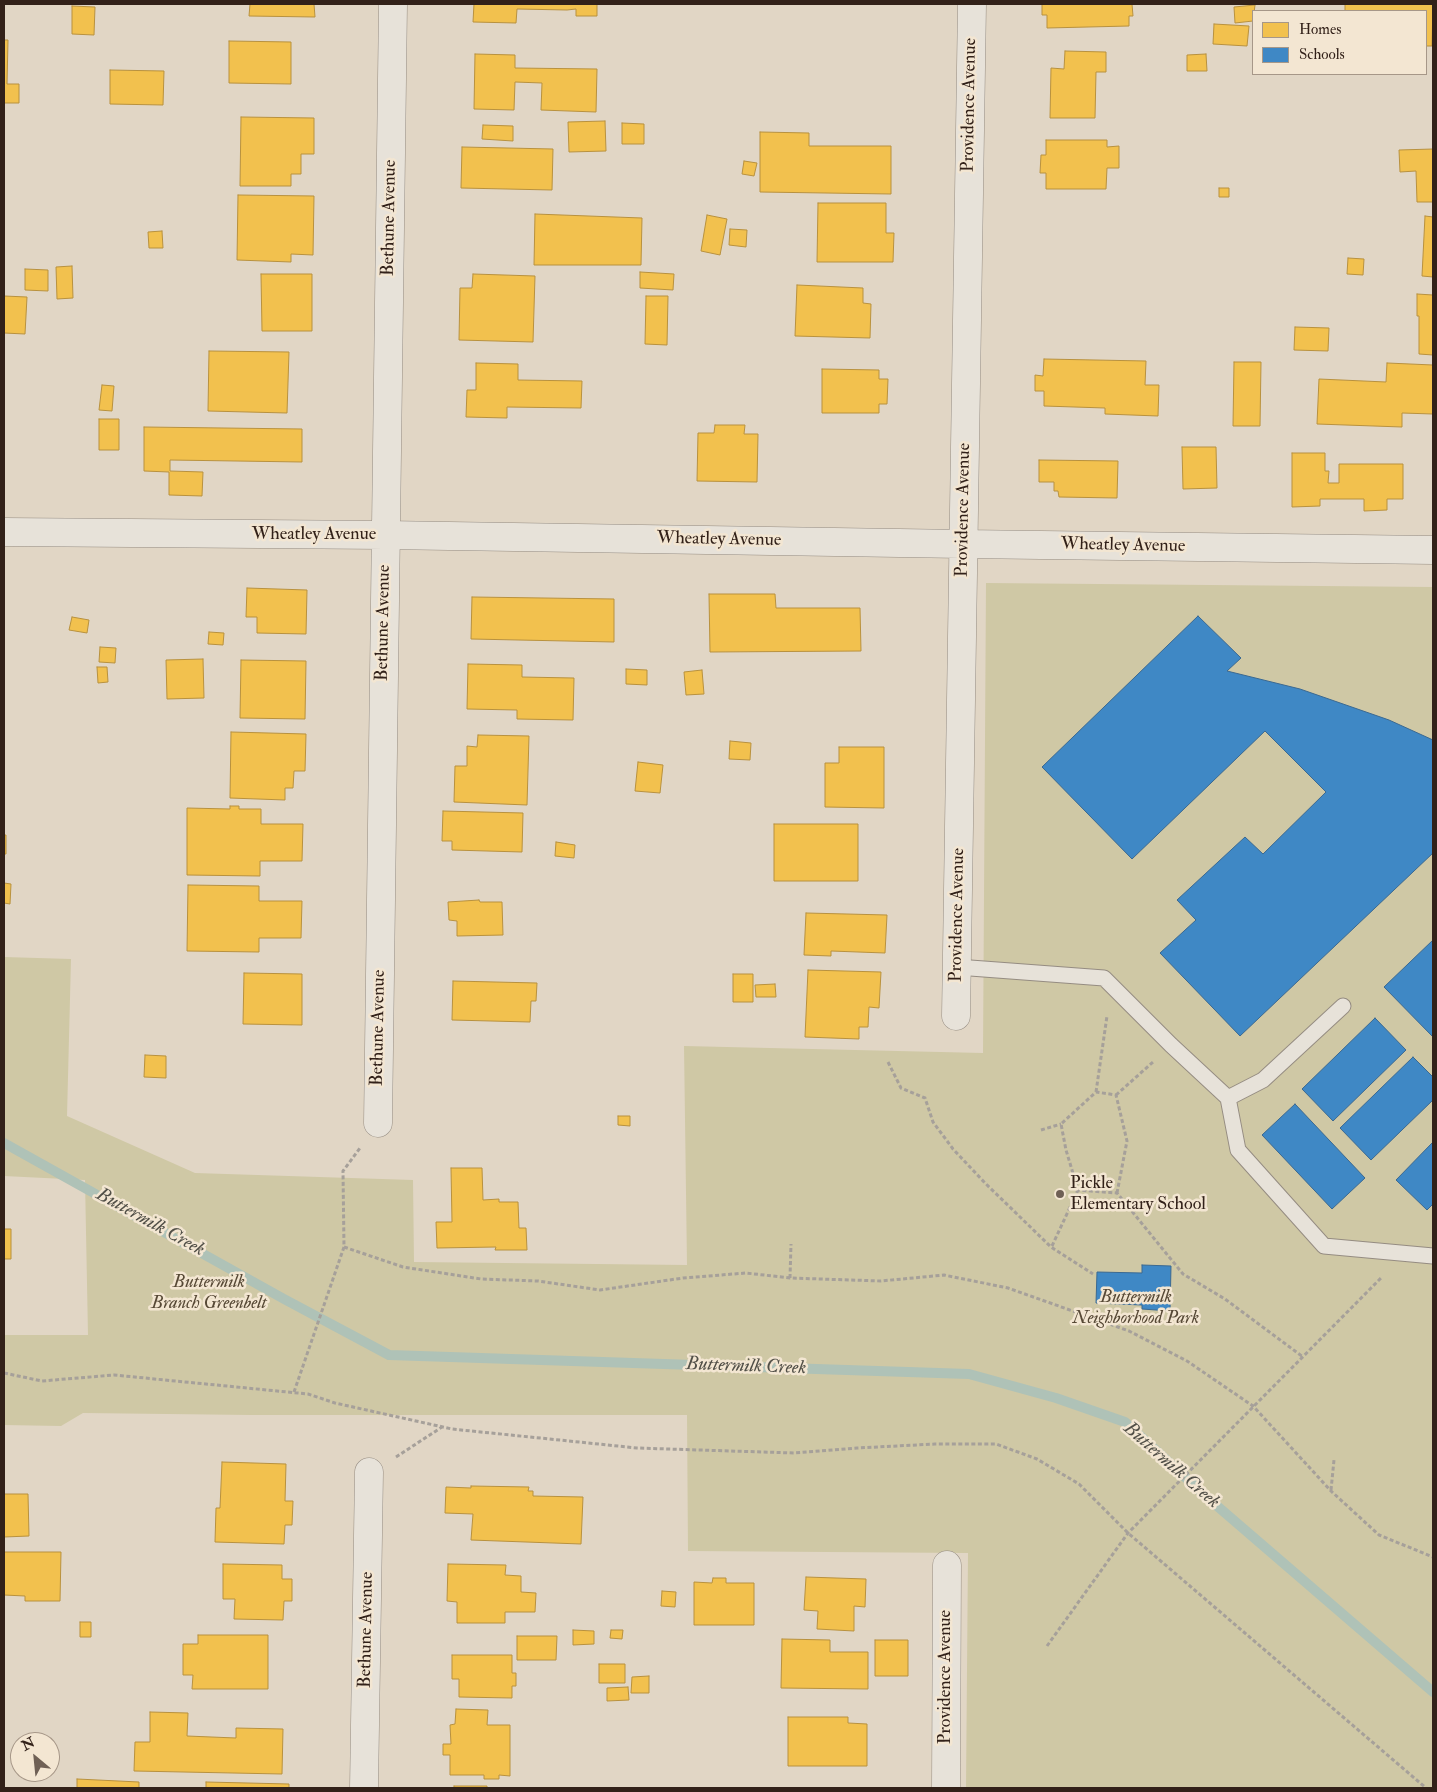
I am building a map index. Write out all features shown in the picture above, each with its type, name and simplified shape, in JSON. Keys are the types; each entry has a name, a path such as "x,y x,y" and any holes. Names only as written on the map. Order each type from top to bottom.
{"street":[{"name":"Bethune Avenue","path":"378,1123 393,4"},
{"name":"Providence Avenue","path":"956,1016 972,4"},
{"name":"Wheatley Avenue","path":"4,532 385,535 1433,550"},
{"name":"Bethune Avenue","path":"364,1788 369,1472"},
{"name":"Providence Avenue","path":"946,1788 947,1565"}],"lane":[{"path":"957,967 1104,978 1171,1045 1228,1098 1238,1150 1324,1246 1433,1256"},
{"path":"1228,1098 1263,1080 1343,1006"}],"path":[{"path":"1041,1130 1061,1124 1096,1092 1112,986"},
{"path":"1116,1095 1171,1045"},
{"path":"888,1062 901,1088 925,1098 933,1122 953,1149 985,1183 1051,1247 1093,1274"},
{"path":"1096,1092 1116,1095"},
{"path":"1116,1095 1127,1141 1116,1193"},
{"path":"294,1392 344,1246 343,1171 378,1123"},
{"path":"1051,1247 1078,1190 1066,1150 1061,1124"},
{"path":"1078,1190 1116,1193 1183,1274 1225,1299 1303,1357"},
{"path":"790,1278 792,1244"},
{"path":"344,1246 403,1267 481,1278 538,1281 600,1290 683,1278 746,1273 790,1278 881,1281 944,1275 1008,1288 1129,1331 1187,1361 1253,1406 1331,1490 1379,1535 1433,1557"},
{"path":"1047,1646 1128,1533 1406,1254"},
{"path":"4,1373 42,1381 114,1375 294,1392 442,1427 637,1448 794,1453 935,1444 996,1444 1037,1459 1079,1484 1128,1533 1426,1788"},
{"path":"369,1472 442,1427"},
{"path":"1331,1490 1334,1460"}],"green space":[{"name":"Buttermilk Neighborhood Park","path":"986,583 1433,587 1433,1788 966,1788 968,1553 688,1551 687,1415 83,1413 61,1426 4,1425 4,1335 88,1335 85,1180 4,1176 4,957 71,959 67,1116 195,1173 413,1180 414,1262 687,1265 684,1046 983,1053"}],"building: Homes":[{"path":"250,4 314,4 315,17 249,16"},
{"path":"474,4 597,4 597,16 576,16 576,9 517,9 516,23 473,22"},
{"path":"1042,4 1132,4 1133,16 1129,16 1129,26 1047,28 1047,15 1042,15"},
{"path":"1345,4 1433,4 1432,46 1427,46 1427,10 1345,10"},
{"path":"1255,5 1254,10 1252,10 1252,21 1235,23 1234,7"},
{"path":"72,6 95,7 94,35 72,34"},
{"path":"1214,24 1249,26 1247,46 1213,44"},
{"path":"4,40 8,40 7,84 19,84 19,103 4,103"},
{"path":"229,41 291,42 291,84 229,83"},
{"path":"1065,51 1106,52 1106,72 1096,72 1095,118 1050,118 1051,68 1064,69"},
{"path":"475,54 515,55 515,68 597,69 596,112 541,110 542,83 515,82 514,110 474,109"},
{"path":"1206,54 1207,71 1187,71 1187,55"},
{"path":"110,70 164,71 163,105 110,104"},
{"path":"241,117 314,118 314,154 301,154 301,174 291,174 291,186 240,186"},
{"path":"605,121 606,151 569,152 568,122"},
{"path":"622,123 644,124 644,144 622,144"},
{"path":"483,125 513,126 513,141 482,139"},
{"path":"760,132 809,133 809,146 891,146 891,194 760,192"},
{"path":"1046,140 1107,140 1107,147 1119,146 1119,168 1107,168 1106,189 1046,189 1046,173 1040,173 1041,155 1046,155"},
{"path":"462,147 553,149 552,190 461,188"},
{"path":"1433,149 1433,202 1417,202 1416,171 1400,172 1399,150"},
{"path":"744,161 757,163 754,176 742,174"},
{"path":"1219,188 1229,188 1229,197 1219,197"},
{"path":"238,195 314,196 313,255 291,254 291,262 237,260"},
{"path":"818,203 886,203 886,233 894,233 893,262 817,262"},
{"path":"535,214 642,218 641,265 534,265"},
{"path":"707,215 727,219 720,255 701,251"},
{"path":"1425,216 1433,217 1433,277 1422,276"},
{"path":"730,229 747,230 746,247 729,245"},
{"path":"162,231 163,248 149,248 148,232"},
{"path":"1348,258 1364,259 1363,275 1347,274"},
{"path":"72,266 73,298 57,299 56,267"},
{"path":"25,269 48,270 48,291 25,290"},
{"path":"640,272 674,274 673,290 640,288"},
{"path":"261,274 312,274 312,331 262,331"},
{"path":"473,274 535,276 533,342 459,340 460,288 472,288"},
{"path":"797,285 863,288 863,303 871,304 870,338 795,336"},
{"path":"1417,294 1433,295 1433,355 1419,354"},
{"path":"4,296 27,297 25,334 4,333"},
{"path":"646,296 668,296 667,345 645,344"},
{"path":"1295,327 1329,328 1328,351 1294,350"},
{"path":"209,351 289,352 287,413 208,411"},
{"path":"1044,359 1146,361 1145,385 1159,385 1158,416 1105,414 1105,408 1044,406 1044,391 1035,391 1035,375 1043,376"},
{"path":"1234,362 1261,362 1260,426 1233,426"},
{"path":"476,363 518,364 518,380 582,381 581,408 507,407 507,418 466,417 467,390 476,390"},
{"path":"1387,363 1433,365 1433,414 1402,413 1402,427 1317,424 1319,379 1386,382"},
{"path":"822,369 879,370 879,379 888,379 887,404 879,404 879,413 822,413"},
{"path":"102,385 114,386 112,411 99,410"},
{"path":"99,419 119,419 119,450 99,450"},
{"path":"715,425 745,425 744,434 758,434 757,482 697,481 698,433 714,433"},
{"path":"144,427 302,429 302,462 170,460 170,471 203,472 202,496 169,495 169,472 144,471"},
{"path":"1182,447 1216,447 1217,488 1183,489"},
{"path":"1292,453 1325,453 1325,471 1329,471 1328,483 1339,483 1339,464 1403,464 1403,499 1387,499 1387,510 1364,511 1364,499 1320,499 1320,506 1292,507"},
{"path":"1039,460 1118,461 1117,498 1059,497 1058,491 1054,491 1054,482 1039,482"},
{"path":"247,588 307,590 306,634 257,633 257,617 246,617"},
{"path":"709,594 775,594 776,608 860,608 861,651 710,652"},
{"path":"472,597 614,599 614,642 471,639"},
{"path":"72,617 89,620 87,633 69,630"},
{"path":"209,632 224,633 223,645 208,644"},
{"path":"100,647 116,648 115,663 99,662"},
{"path":"203,659 204,698 167,699 166,660"},
{"path":"241,660 306,661 305,719 240,718"},
{"path":"468,664 522,665 522,677 574,678 573,720 517,719 517,710 467,709"},
{"path":"97,667 107,667 108,682 98,683"},
{"path":"626,669 647,670 647,685 626,684"},
{"path":"702,670 704,694 686,695 684,672"},
{"path":"231,732 306,734 305,771 294,771 293,788 285,788 285,800 230,798"},
{"path":"478,735 529,736 527,805 454,802 455,766 467,766 467,746 477,747"},
{"path":"730,741 751,743 750,760 729,759"},
{"path":"839,747 884,747 884,808 825,807 825,763 839,763"},
{"path":"638,762 663,765 660,793 635,791"},
{"path":"230,806 239,806 239,809 261,809 261,824 303,824 302,861 260,861 260,876 187,875 187,808 230,809"},
{"path":"443,811 523,813 522,852 452,850 452,841 442,841"},
{"path":"774,824 858,824 858,881 774,881"},
{"path":"4,835 6,835 6,854 4,854"},
{"path":"556,842 575,845 574,858 555,856"},
{"path":"4,883 11,884 10,904 4,903"},
{"path":"188,885 259,886 259,901 302,901 301,938 259,938 259,952 187,951"},
{"path":"479,900 480,902 502,902 503,935 457,936 457,921 449,920 448,902"},
{"path":"806,913 887,915 885,953 831,951 831,956 804,955"},
{"path":"808,970 881,972 879,1008 869,1007 868,1027 859,1027 859,1039 805,1037"},
{"path":"244,973 302,974 302,1025 243,1024"},
{"path":"733,974 753,974 753,1002 733,1002"},
{"path":"453,981 537,983 536,1001 531,1001 530,1022 452,1020"},
{"path":"775,984 776,997 756,997 755,985"},
{"path":"145,1055 166,1056 166,1078 144,1077"},
{"path":"618,1116 630,1116 630,1126 618,1125"},
{"path":"451,1168 482,1168 483,1200 499,1199 499,1202 518,1202 519,1228 526,1228 527,1250 495,1250 496,1247 437,1248 436,1222 452,1222"},
{"path":"4,1229 11,1229 11,1259 4,1259"},
{"path":"222,1462 286,1464 285,1501 293,1501 292,1525 285,1525 284,1544 215,1542 216,1508 220,1508"},
{"path":"471,1486 529,1487 528,1491 533,1491 533,1496 583,1497 581,1544 471,1540 473,1514 445,1513 446,1487 471,1488"},
{"path":"4,1494 28,1494 29,1536 4,1537"},
{"path":"4,1552 61,1552 60,1601 25,1601 25,1596 4,1595"},
{"path":"223,1564 282,1565 282,1579 292,1579 292,1601 284,1601 283,1620 234,1619 235,1599 223,1599"},
{"path":"448,1564 506,1565 505,1575 521,1576 521,1592 536,1593 535,1612 505,1612 505,1623 457,1623 457,1602 447,1601"},
{"path":"806,1577 866,1579 865,1607 854,1606 854,1631 817,1629 818,1611 804,1610"},
{"path":"713,1578 726,1578 726,1583 754,1583 754,1625 694,1625 694,1582 712,1583"},
{"path":"662,1591 676,1592 675,1607 661,1606"},
{"path":"80,1622 91,1622 91,1637 80,1637"},
{"path":"573,1630 594,1631 594,1644 573,1645"},
{"path":"611,1630 623,1630 622,1639 610,1638"},
{"path":"198,1635 268,1635 268,1689 192,1689 193,1675 183,1675 183,1644 198,1644"},
{"path":"517,1636 557,1636 556,1660 517,1660"},
{"path":"782,1639 830,1640 830,1652 868,1652 868,1689 781,1688"},
{"path":"875,1640 908,1640 908,1676 875,1676"},
{"path":"452,1655 512,1655 512,1673 516,1673 516,1686 512,1686 512,1698 459,1697 459,1679 452,1679"},
{"path":"599,1664 625,1664 625,1683 599,1683"},
{"path":"649,1676 649,1693 631,1693 632,1677"},
{"path":"628,1687 629,1700 607,1701 607,1688"},
{"path":"456,1709 488,1710 487,1725 510,1725 510,1776 499,1775 499,1779 484,1779 484,1775 450,1775 450,1755 443,1755 443,1744 451,1744 450,1725 455,1724"},
{"path":"150,1712 188,1713 187,1736 236,1738 236,1728 283,1729 282,1774 134,1771 135,1742 150,1742"},
{"path":"788,1717 848,1717 848,1723 867,1724 867,1766 788,1766"},
{"path":"77,1779 139,1782 139,1788 77,1788"},
{"path":"206,1782 289,1784 289,1788 206,1788"},
{"path":"454,1786 487,1786 487,1788 454,1788"}],"building: Schools":[{"path":"1198,616 1241,658 1227,671 1300,689 1389,720 1433,740 1433,853 1240,1036 1160,953 1196,920 1177,900 1245,837 1263,854 1326,792 1265,731 1132,859 1042,767"},
{"path":"1433,940 1433,1037 1384,987"},
{"path":"1375,1018 1406,1050 1333,1121 1302,1089"},
{"path":"1413,1057 1433,1077 1433,1100 1371,1160 1340,1128"},
{"path":"1295,1104 1365,1178 1332,1209 1262,1135"},
{"path":"1433,1142 1433,1204 1427,1210 1396,1180"},
{"path":"1142,1265 1171,1266 1170,1311 1142,1309 1142,1305 1096,1303 1097,1272 1142,1273"}],"waterway":[{"name":"Buttermilk Creek","path":"4,1143 284,1299 389,1355 969,1374 1056,1398 1125,1422 1209,1499 1433,1692"}],"place":[{"name":"Pickle Elementary School","path":"1060,1194"}],"park label":[{"name":"Buttermilk Branch Greenbelt","path":"209,1294"}]}
